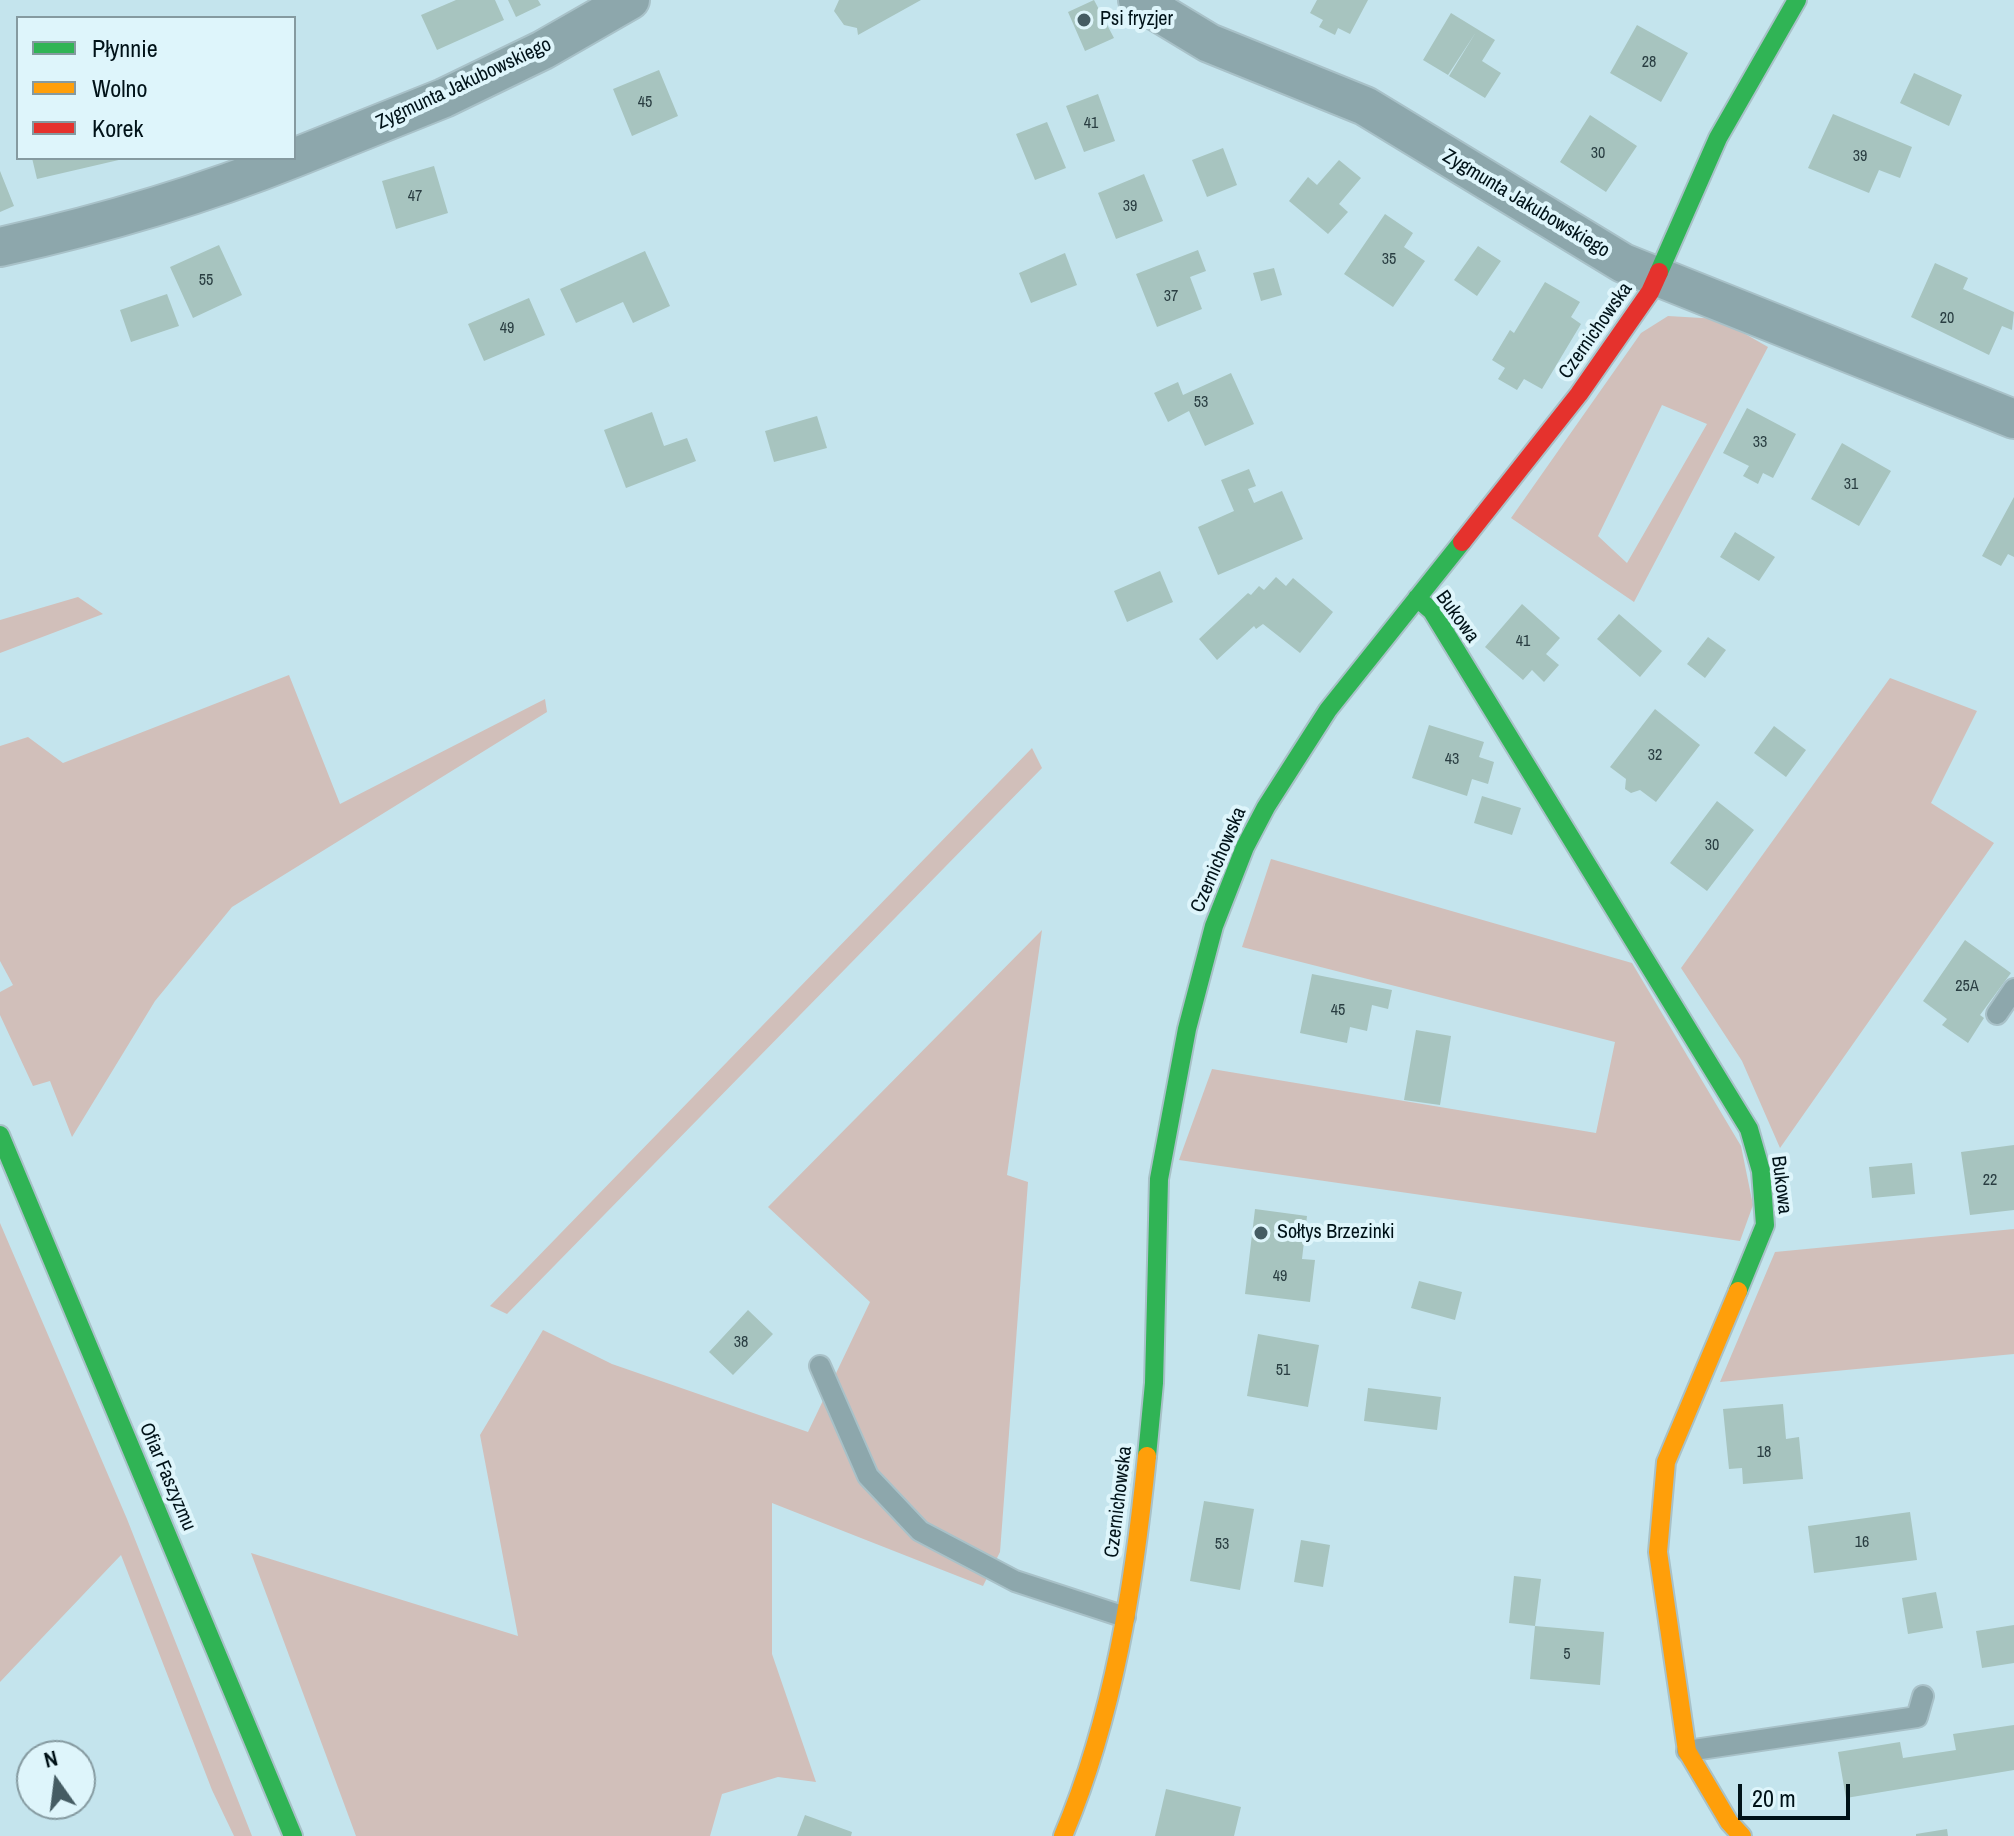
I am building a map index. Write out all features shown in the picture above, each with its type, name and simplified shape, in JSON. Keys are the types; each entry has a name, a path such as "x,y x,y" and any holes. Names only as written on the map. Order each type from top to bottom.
{"street":[{"name":"Zygmunta Jakubowskiego","path":"296,157 444,98 543,50 630,0"},
{"name":"Zygmunta Jakubowskiego","path":"1138,0 1209,43 1365,106 1623,263 2014,419"},
{"name":"Czernichowska","path":"1063,1836 1084,1787 1113,1684 1139,1531 1154,1383 1159,1179 1187,1029 1214,926 1245,847 1266,807 1328,710 1579,394 1660,277 1718,138 1797,0"},
{"name":"Zygmunta Jakubowskiego","path":"0,247 57,234 223,185 289,160"},
{"name":"Bukowa","path":"1417,598 1432,611 1749,1129 1761,1171 1765,1225 1666,1462 1658,1552 1687,1751 1724,1813 1742,1836"},
{"name":"Ofiar Faszyzmu","path":"0,1135 293,1836"}],"lane":[{"path":"1997,1014 2014,989"},
{"path":"820,1366 868,1476 920,1531 1015,1581 1125,1617"},
{"path":"1687,1751 1917,1717 1923,1696"},
{"path":"1723,1836 1724,1813"}],"shaded area":[{"path":"1668,316 1719,319 1768,347 1634,602 1511,518 1641,333","holes":["1662,405 1707,424 1627,563 1598,536"]},
{"path":"78,597 103,614 0,653 0,620"},
{"path":"289,675 340,804 545,699 547,712 232,907 155,1001 72,1137 50,1081 33,1086 0,1015 0,992 13,985 0,961 0,746 28,737 63,763"},
{"path":"1890,678 1977,711 1931,803 1994,843 1780,1148 1742,1061 1681,968"},
{"path":"1032,748 1042,768 507,1314 490,1306"},
{"path":"1271,859 1632,963 1741,1146 1753,1205 1740,1241 1179,1160 1212,1069 1596,1133 1615,1042 1242,947"},
{"path":"1042,930 1007,1175 1028,1182 1000,1552 983,1586 772,1503 772,1654 816,1782 778,1777 722,1794 710,1836 356,1836 251,1553 518,1636 480,1435 543,1330 612,1364 808,1432 870,1302 768,1207"},
{"path":"0,1223 127,1519 252,1836 234,1836 212,1790 121,1555 0,1682"},
{"path":"2014,1229 2014,1354 1720,1382 1775,1252"}],"building":[{"path":"456,0 495,0 504,20 437,50 421,15"},
{"path":"508,0 538,0 541,5 516,17"},
{"path":"839,0 921,0 858,35 857,28 844,25 834,11"},
{"path":"1094,0 1114,38 1085,51 1068,12"},
{"path":"1317,0 1368,0 1350,34 1338,28 1335,35 1319,27 1323,20 1310,13"},
{"path":"1451,13 1495,40 1482,61 1501,73 1485,98 1449,76 1476,32 1448,75 1423,60"},
{"path":"1637,25 1688,53 1661,102 1610,73"},
{"path":"659,70 678,116 632,136 613,89"},
{"path":"1914,73 1962,95 1949,126 1900,103"},
{"path":"1098,94 1115,141 1084,152 1066,106"},
{"path":"1833,114 1912,147 1900,178 1879,170 1869,193 1808,168"},
{"path":"1590,115 1637,146 1606,192 1560,162"},
{"path":"1047,122 1066,168 1035,180 1016,134"},
{"path":"1223,148 1237,185 1207,197 1192,160"},
{"path":"32,160 119,160 37,179"},
{"path":"1339,160 1361,178 1339,204 1348,212 1328,234 1289,201 1308,177 1317,185"},
{"path":"434,166 448,213 396,229 382,181"},
{"path":"0,171 14,206 0,212"},
{"path":"1144,174 1163,221 1116,239 1098,193"},
{"path":"1385,214 1413,233 1404,247 1425,261 1393,307 1344,274"},
{"path":"219,245 242,295 193,318 170,267"},
{"path":"1478,246 1501,261 1477,296 1454,280"},
{"path":"1198,250 1206,271 1190,277 1202,309 1157,327 1136,274"},
{"path":"645,251 670,306 633,323 623,302 576,323 560,289"},
{"path":"1065,253 1077,285 1031,303 1019,273"},
{"path":"1935,263 1968,278 1963,289 2014,312 2012,330 2002,326 1989,355 1911,317"},
{"path":"1274,268 1282,295 1261,301 1253,273"},
{"path":"1545,282 1580,302 1571,317 1581,324 1542,389 1524,379 1517,390 1498,379 1505,368 1492,360 1510,330 1514,333"},
{"path":"167,294 179,326 131,342 120,310"},
{"path":"529,298 545,335 484,361 468,324"},
{"path":"1231,373 1254,424 1205,446 1189,411 1168,422 1154,393 1178,382 1183,395"},
{"path":"1747,408 1796,434 1773,478 1763,473 1758,484 1743,476 1749,466 1723,453"},
{"path":"652,412 664,446 687,438 696,461 626,488 604,430"},
{"path":"817,416 827,448 774,462 765,431"},
{"path":"1842,443 1891,471 1859,526 1811,499"},
{"path":"1249,469 1256,486 1248,489 1254,503 1282,491 1303,539 1218,575 1198,527 1234,511 1221,480"},
{"path":"2014,497 2014,557 2008,554 2001,566 1982,556"},
{"path":"1735,532 1775,557 1759,581 1720,557"},
{"path":"1160,571 1173,602 1127,622 1114,591"},
{"path":"1276,577 1286,586 1293,578 1333,612 1300,653 1263,624 1256,629 1254,626 1217,660 1199,639 1248,593 1251,595 1259,586 1264,590"},
{"path":"1522,604 1560,638 1546,654 1559,665 1544,682 1532,670 1523,680 1485,647"},
{"path":"1619,614 1662,651 1640,677 1597,639"},
{"path":"1708,637 1726,650 1705,678 1687,664"},
{"path":"1655,709 1700,745 1656,802 1640,790 1631,793 1625,789 1626,779 1610,767"},
{"path":"1429,725 1484,742 1479,757 1494,762 1488,784 1472,779 1467,796 1412,778"},
{"path":"1774,726 1806,750 1786,777 1754,753"},
{"path":"1482,796 1521,808 1512,835 1474,823"},
{"path":"1717,801 1754,830 1707,891 1670,863"},
{"path":"1965,940 2011,973 1980,1015 1984,1018 1968,1043 1942,1025 1947,1019 1923,1001"},
{"path":"1312,974 1392,990 1388,1009 1372,1005 1367,1031 1350,1027 1347,1043 1300,1033"},
{"path":"1416,1030 1451,1036 1440,1105 1404,1100"},
{"path":"2014,1145 2014,1210 1970,1215 1961,1152"},
{"path":"1912,1163 1915,1194 1872,1198 1869,1167"},
{"path":"1255,1209 1307,1216 1302,1259 1315,1260 1310,1302 1245,1294"},
{"path":"1419,1281 1462,1292 1455,1320 1411,1308"},
{"path":"748,1310 773,1334 733,1375 709,1352"},
{"path":"1258,1334 1319,1345 1308,1407 1247,1396"},
{"path":"1368,1388 1441,1397 1437,1430 1364,1421"},
{"path":"1783,1404 1786,1439 1799,1437 1803,1479 1743,1484 1742,1468 1729,1469 1723,1409"},
{"path":"1204,1501 1254,1509 1240,1590 1190,1581"},
{"path":"1910,1512 1917,1560 1814,1573 1808,1526"},
{"path":"1301,1540 1330,1545 1323,1587 1294,1582"},
{"path":"1514,1576 1541,1579 1535,1626 1509,1623"},
{"path":"1936,1592 1943,1628 1908,1634 1902,1598"},
{"path":"2014,1625 2014,1663 1982,1668 1976,1631"},
{"path":"1535,1626 1604,1632 1600,1685 1530,1679"},
{"path":"2014,1725 2014,1770 1846,1798 1838,1752 1900,1742 1903,1758 1956,1750 1953,1734"},
{"path":"1166,1789 1241,1807 1234,1836 1155,1836"},
{"path":"805,1815 852,1832 851,1836 797,1836"},
{"path":"1947,1829 1948,1836 1916,1836 1916,1834"}],"traffic: fast":[{"path":"1659,272 1718,138 1797,0"},
{"path":"1147,1456 1154,1383 1159,1179 1187,1029 1214,926 1245,847 1266,807 1328,710 1462,542"},
{"path":"1417,598 1432,611 1749,1129 1761,1171 1765,1225 1738,1291"},
{"path":"0,1135 293,1836"}],"traffic: slow":[{"path":"1738,1291 1666,1462 1658,1552 1687,1751 1729,1822 1742,1836"},
{"path":"1063,1836 1081,1791 1109,1697 1136,1553 1147,1456"}],"traffic: jam":[{"path":"1462,542 1579,394 1650,292 1659,272"}],"place":[{"name":"Psi fryzjer","path":"1084,20"},
{"name":"Sołtys Brzezinki","path":"1261,1233"}]}
